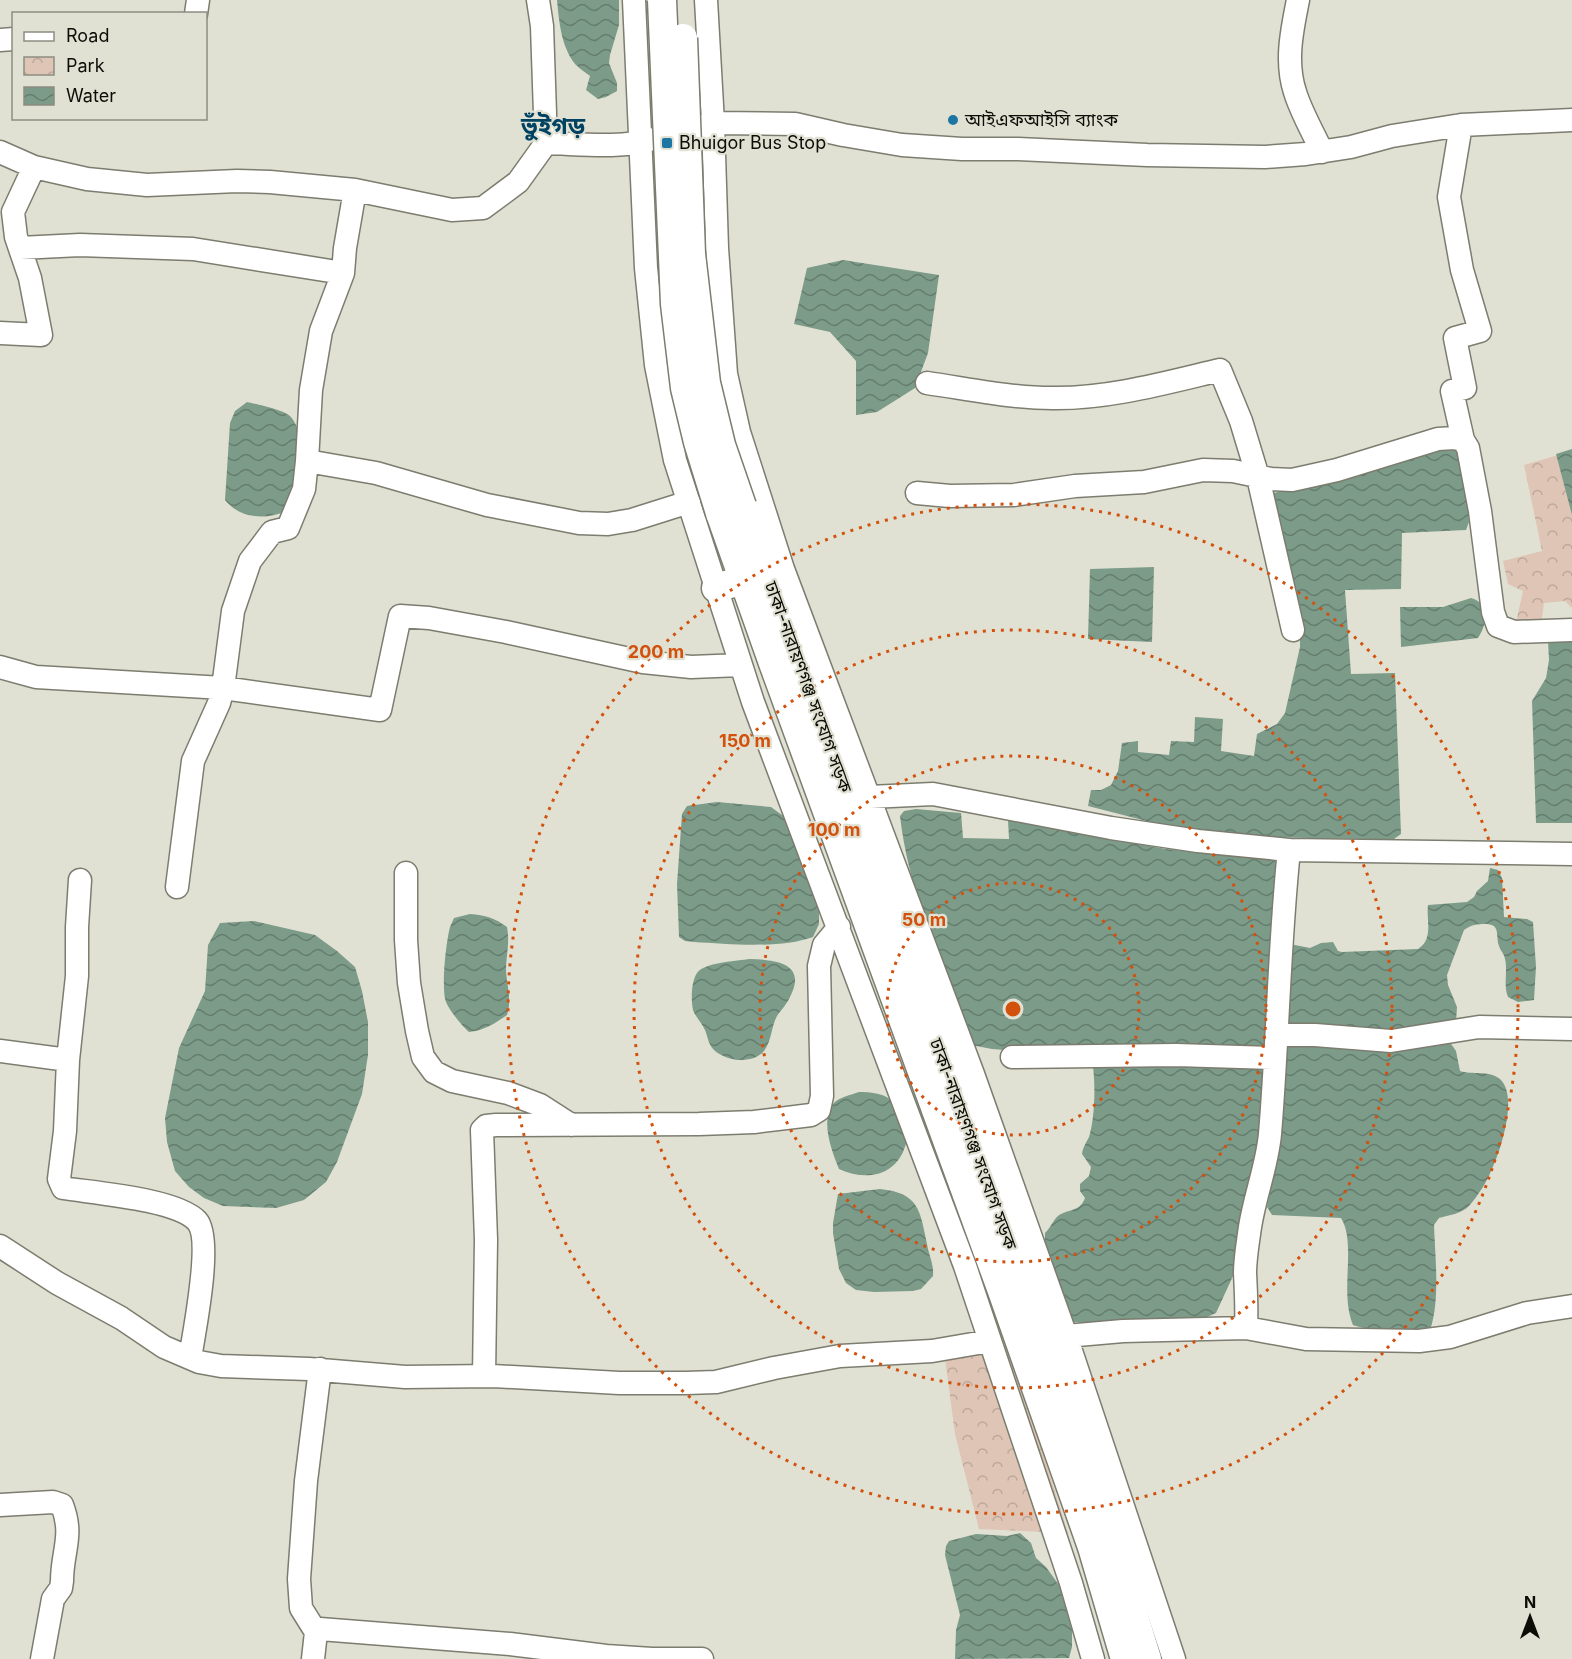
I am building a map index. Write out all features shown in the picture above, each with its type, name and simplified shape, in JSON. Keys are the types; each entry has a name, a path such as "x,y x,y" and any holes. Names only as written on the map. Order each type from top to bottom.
{"main road":[{"name":"ঢাকা-নারায়ণগঞ্জ সংযোগ সড়ক","path":"663,0 675,304 685,388 698,442 764,575 1068,1408 1147,1659"},
{"name":"ঢাকা-নারায়ণগঞ্জ সংযোগ সড়ক","path":"682,0 691,254 706,382 721,446 731,509"},
{"name":"ঢাকা-নারায়ণগঞ্জ সংযোগ সড়ক","path":"764,575 1002,1291 1092,1547 1125,1659"},
{"path":"716,588 764,575"}],"street":[{"path":"0,152 34,167 87,179 147,185 237,181 355,190 452,210 483,208 518,182 546,143 542,26 538,0"},
{"path":"634,0 646,268 656,365 675,460 753,702 965,1266 1071,1583 1094,1659"},
{"path":"706,0 717,248 726,374 739,432 764,575 870,797 973,1074 1066,1336 1174,1659"},
{"path":"1298,0 1290,45 1294,92 1322,152"},
{"path":"546,143 613,146 641,143 713,123 795,124 902,145 962,149 1265,157 1322,152 1392,136 1461,125 1572,120"},
{"path":"1461,125 1449,197 1462,270 1480,331 1455,338 1465,388 1452,391 1463,440 1468,448 1471,462 1493,612 1498,627 1514,632 1572,630"},
{"path":"0,333 41,335 30,278 16,237 13,212 34,167"},
{"path":"177,887 193,760 219,703 233,611 250,561 272,532 288,528 304,489 311,390 321,331 343,273 355,190"},
{"path":"20,248 80,245 193,249 343,273"},
{"path":"927,383 994,394 1052,398 1114,393 1220,370 1241,421 1258,477 1293,630"},
{"path":"917,493 950,496 1014,495 1075,486 1144,482 1203,470 1233,471 1258,477 1292,480 1337,470 1438,439 1463,440"},
{"path":"307,461 376,473 487,505 579,523 608,524 632,520 689,502"},
{"path":"0,667 36,676 223,688 380,710 400,616 429,618 506,632 643,662 691,667 741,665"},
{"path":"870,797 933,794 1111,828 1198,841 1289,850 1572,854"},
{"path":"1246,1328 1245,1271 1255,1196 1266,1166 1289,850"},
{"path":"406,873 406,940 409,983 423,1057 434,1072 453,1081 508,1093 540,1105 571,1125"},
{"path":"80,880 77,976 68,1060 60,1179 63,1188 163,1205 188,1215 198,1222 203,1236 202,1281 190,1358"},
{"path":"484,1376 486,1240 482,1130 486,1126 495,1125 754,1122 812,1115 819,1110 822,1081 819,1045 821,1003 819,966 824,945 838,927"},
{"path":"1277,1035 1315,1035 1391,1041 1479,1027 1572,1029"},
{"path":"0,1051 68,1060"},
{"path":"1012,1057 1176,1055 1275,1058"},
{"path":"0,1246 57,1283 121,1318 164,1347 190,1358 221,1366 241,1368 320,1369 405,1377 534,1377 619,1383 716,1382 840,1356 932,1351 990,1341"},
{"path":"1066,1336 1123,1331 1246,1328 1306,1339 1419,1341 1450,1337 1527,1313 1572,1306"},
{"path":"312,1659 316,1632 301,1608 299,1579 306,1481 320,1369"},
{"path":"0,1505 53,1502 62,1505 67,1518 69,1532 61,1588 53,1599 42,1659"},
{"path":"316,1632 320,1629 344,1630 652,1659 702,1659"}],"green space":[{"path":"1572,451 1572,608 1565,601 1544,603 1540,632 1514,632 1523,591 1508,584 1503,561 1542,551 1524,465"},
{"path":"1009,1345 1068,1533 979,1529 955,1434 944,1351"}],"water":[{"path":"557,0 619,0 619,25 609,63 617,83 617,91 598,99 586,90 590,76 570,57 562,33"},
{"path":"843,260 939,275 928,353 915,388 877,412 856,415 856,361 830,332 794,324 807,268"},
{"path":"247,402 288,414 297,428 300,439 300,464 287,511 271,516 246,514 238,511 225,500 230,423 235,411"},
{"path":"1572,449 1572,515 1556,454"},
{"path":"1455,450 1463,464 1468,494 1469,522 1466,530 1402,533 1401,589 1345,590 1351,674 1395,673 1401,834 1394,839 1249,837 1166,826 1088,806 1091,790 1101,790 1111,785 1118,771 1122,743 1138,741 1138,752 1169,755 1171,741 1194,742 1195,717 1223,719 1221,751 1254,756 1257,734 1277,724 1285,713 1300,647 1300,622 1270,494 1432,451"},
{"path":"1154,567 1152,642 1088,639 1090,569"},
{"path":"1471,598 1482,605 1485,615 1484,627 1478,638 1401,647 1400,607 1443,607"},
{"path":"1572,636 1572,823 1536,823 1532,701 1546,678 1549,660 1548,640"},
{"path":"717,802 771,807 786,818 819,909 819,924 813,937 800,941 754,945 694,942 685,941 679,937 677,884 682,814 687,806"},
{"path":"916,809 961,813 963,838 1009,839 1008,820 1166,849 1273,859 1279,862 1268,1048 1018,1051 971,1045 919,904 911,875 900,816 904,811"},
{"path":"1490,868 1498,870 1502,878 1504,917 1527,919 1533,922 1536,967 1534,1000 1518,1002 1508,997 1505,959 1499,946 1495,927 1479,924 1464,930 1447,975 1448,985 1457,1007 1456,1022 1447,1029 1306,1032 1283,1022 1290,944 1310,948 1321,943 1333,942 1338,951 1342,952 1418,949 1428,935 1428,905 1467,902 1488,881"},
{"path":"470,914 490,918 507,927 506,971 509,999 507,1015 489,1026 469,1032 446,1002 444,976 450,927 454,918"},
{"path":"254,921 315,935 337,951 355,967 368,1022 368,1055 362,1094 337,1162 326,1182 304,1200 276,1208 223,1206 204,1198 189,1187 175,1171 167,1142 165,1118 179,1048 205,991 208,945 220,923"},
{"path":"750,959 769,960 786,965 795,976 794,985 789,1000 775,1020 764,1051 747,1060 737,1060 719,1054 710,1045 704,1027 693,1010 693,986 697,973 707,966"},
{"path":"1284,1040 1449,1041 1456,1051 1460,1071 1496,1076 1505,1087 1508,1098 1506,1124 1499,1151 1487,1180 1466,1209 1439,1218 1434,1225 1436,1290 1431,1327 1392,1331 1372,1330 1353,1325 1347,1298 1348,1241 1341,1218 1272,1215 1267,1207 1275,1165"},
{"path":"1092,1061 1263,1069 1265,1072 1265,1105 1239,1252 1233,1276 1216,1313 1205,1318 1132,1323 1098,1324 1069,1321 1045,1250 1045,1233 1059,1215 1078,1207 1085,1198 1080,1191 1080,1184 1089,1176 1091,1167 1082,1154 1093,1120"},
{"path":"859,1092 880,1094 891,1100 907,1134 903,1152 898,1161 884,1172 857,1175 839,1169 833,1154 827,1128 829,1111 833,1104 842,1098"},
{"path":"880,1189 903,1194 910,1199 919,1213 933,1272 933,1276 921,1289 874,1292 856,1290 846,1283 839,1269 833,1233 838,1194"},
{"path":"1020,1533 1031,1543 1036,1558 1059,1585 1072,1630 1072,1647 1069,1658 955,1659 956,1630 960,1615 945,1555 946,1546 949,1541 976,1534 1007,1536"}],"place":[{"name":"আইএফআইসি ব্যাংক","path":"953,120"},
{"name":"Bhuigor Bus Stop","path":"667,143"}],"district":[{"name":"ভুঁইগড়","path":"553,126"}]}
